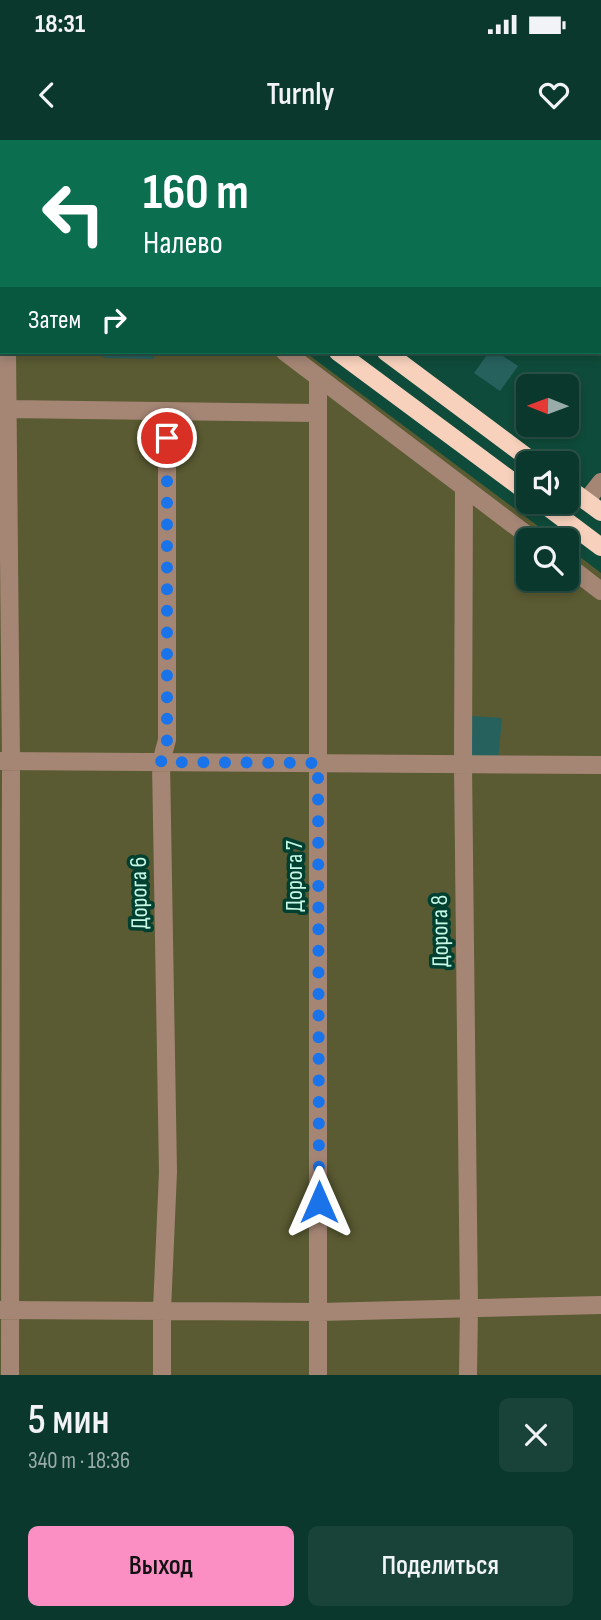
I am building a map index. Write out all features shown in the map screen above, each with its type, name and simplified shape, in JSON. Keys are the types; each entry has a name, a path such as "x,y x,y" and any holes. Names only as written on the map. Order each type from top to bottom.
{"main road":[{"path":"341,354 516,484"},
{"path":"390,354 519,451"},
{"path":"579,496 594,507"},
{"path":"557,514 601,547"}],"street":[{"path":"7,354 6,1310 10,1375"},
{"path":"288,354 518,528"},
{"name":"Дорога 7","path":"318,377 318,1375"},
{"path":"8,409 318,413"},
{"name":"Дорога 6","path":"162,1375 168,1172 161,762 167,740 167,411"},
{"path":"594,507 601,482"},
{"name":"Дорога 8","path":"464,487 463,764 468,1375"},
{"path":"579,574 601,591"},
{"path":"6,761 601,765"},
{"path":"6,1310 319,1312 601,1305"}],"green space":[{"path":"0,354 308,354 516,510 516,514 522,514 541,528 516,528 516,591 579,591 579,556 601,573 601,1375 0,1375"}],"building":[{"path":"103,354 154,354 154,359 103,358"},
{"path":"488,354 500,354 518,366 500,391 474,373"},
{"path":"471,716 502,718 498,761 467,758"}],"route":[{"path":"167,438 167,740 161,762 318,763 319,1202"}]}
